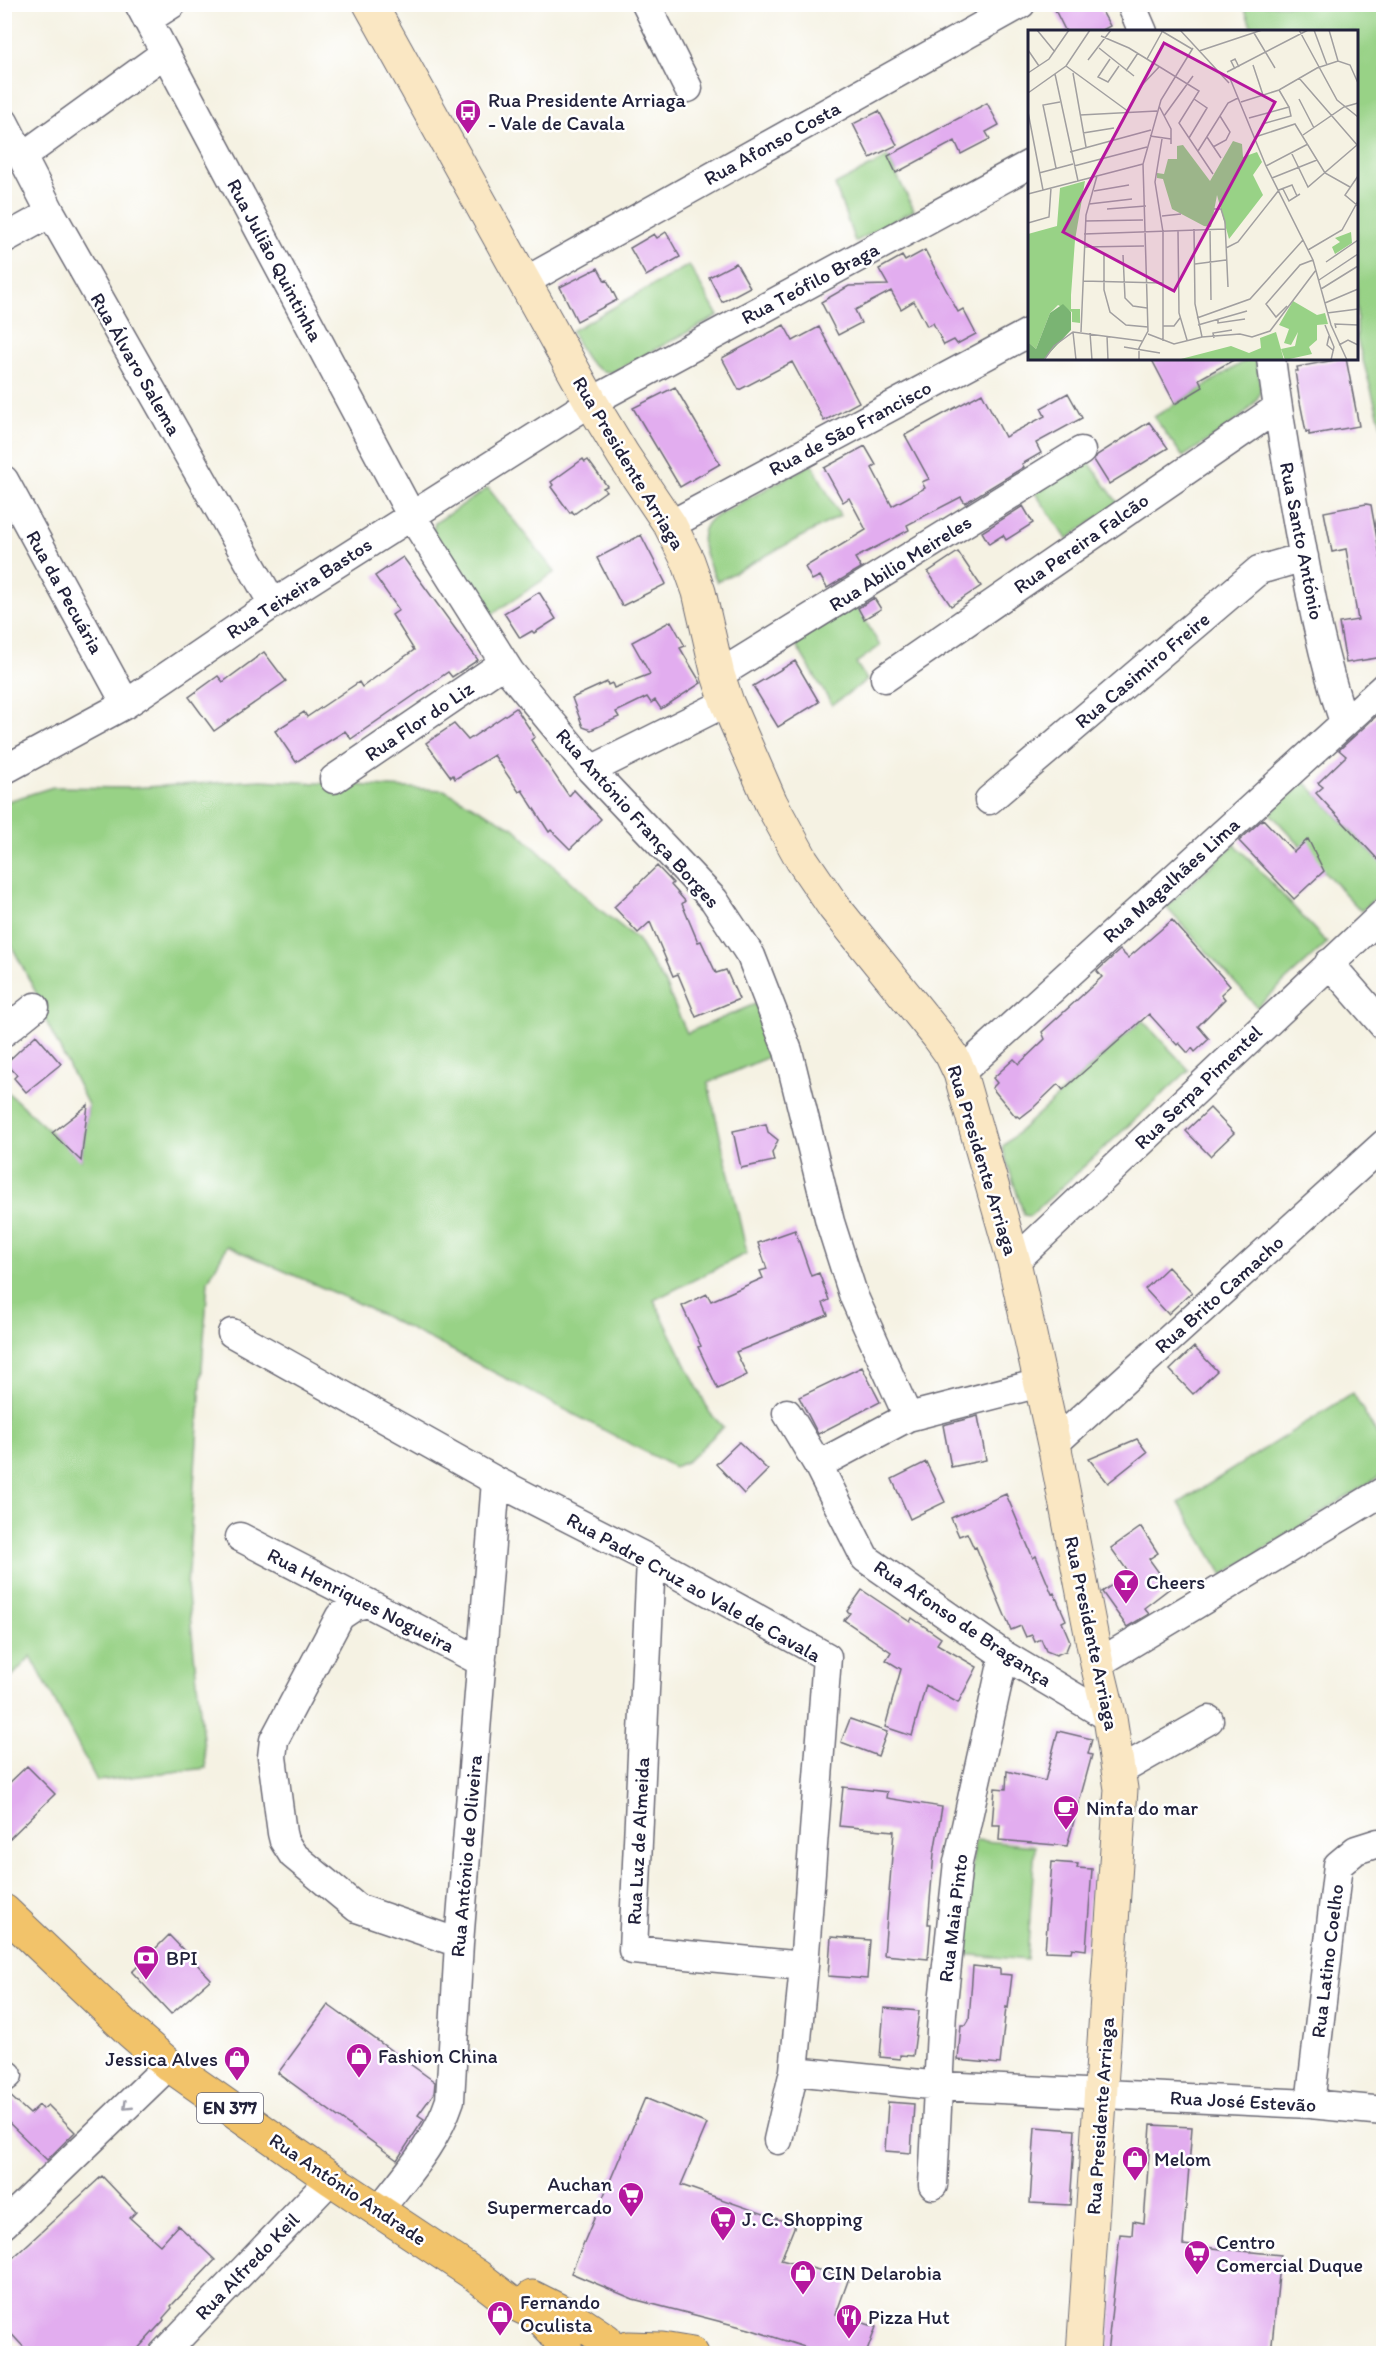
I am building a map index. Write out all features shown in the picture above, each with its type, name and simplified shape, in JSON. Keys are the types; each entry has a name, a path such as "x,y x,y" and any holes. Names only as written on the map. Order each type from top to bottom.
{"main road":[{"name":"Rua António Andrade","path":"6,1917 169,2066 331,2179 477,2276 509,2301 538,2315 555,2333 568,2354"},
{"name":"Rua António Andrade","path":"477,2276 514,2288 570,2316 612,2349 692,2354"}],"street":[{"path":"143,12 172,4"},
{"name":"Rua Presidente Arriaga","path":"370,4 591,402 670,525 688,561 699,592 722,689 771,803 802,860 834,907 938,1036 951,1054 960,1073 1014,1262 1110,1718 1120,1789 1102,2095 1083,2354"},
{"path":"646,4 688,88"},
{"name":"Rua Afonso Costa","path":"524,282 1021,4"},
{"path":"1131,4 1142,30"},
{"name":"Rua Julião Quintinha","path":"143,12 411,515"},
{"path":"23,156 165,53"},
{"name":"Rua Álvaro Salema","path":"4,122 51,213 273,604"},
{"name":"Rua Teófilo Braga","path":"591,402 1028,165"},
{"path":"4,239 51,213"},
{"name":"Rua de São Francisco","path":"670,525 1028,333"},
{"name":"Rua Santo António","path":"1271,360 1277,408 1304,556 1329,679 1344,722"},
{"name":"Rua Teixeira Bastos","path":"4,771 126,704 273,604 591,402"},
{"name":"Rua Pereira Falcão","path":"885,678 1277,408"},
{"name":"Rua Abilio Meireles","path":"591,770 722,689 1081,451"},
{"name":"Rua da Pecuária","path":"4,480 126,704"},
{"name":"Rua António França Borges","path":"411,515 504,663 591,770 714,900 751,956 788,1051 830,1222 854,1297 909,1417"},
{"name":"Rua Casimiro Freire","path":"989,800 1259,570 1304,556"},
{"name":"Rua Flor do Liz","path":"334,779 504,663"},
{"name":"Rua Magalhães Lima","path":"960,1073 1383,687"},
{"name":"Rua Serpa Pimentel","path":"1014,1262 1383,913"},
{"path":"1329,963 1383,1026"},
{"path":"4,1032 35,1007"},
{"name":"Rua Brito Camacho","path":"1054,1444 1383,1144"},
{"name":"Rua Padre Cruz ao Vale de Cavala","path":"232,1333 496,1481 651,1560 827,1657 794,2071 778,2140"},
{"path":"818,1465 909,1417 1040,1383"},
{"name":"Rua Afonso de Bragança","path":"787,1413 818,1465 865,1558 1004,1655 1110,1718"},
{"name":"Rua António de Oliveira","path":"379,2210 434,2138 450,2100 459,1944 496,1481"},
{"path":"1097,1664 1376,1501"},
{"name":"Rua Henriques Nogueira","path":"240,1537 482,1662"},
{"name":"Rua Luz de Almeida","path":"651,1560 633,1950 804,1966"},
{"path":"368,1604 356,1606 340,1617 274,1740 272,1757 282,1837 293,1855 354,1906 459,1944"},
{"name":"Rua Maia Pinto","path":"933,2185 940,2086 942,2012 958,1862 1004,1655"},
{"path":"1118,1772 1209,1720"},
{"name":"Rua Latino Coelho","path":"1310,2104 1338,1865 1356,1850 1378,1843"},
{"path":"4,2224 169,2066"},
{"path":"794,2071 940,2086 1102,2095"},
{"name":"Rua José Estevão","path":"1102,2095 1310,2104 1383,2111"},
{"name":"Rua Alfredo Keil","path":"163,2354 331,2179"}],"green space":[{"path":"1243,5 1383,5 1383,432 1358,343 1358,30 1253,30"},
{"path":"888,157 914,210 855,242 835,185"},
{"path":"689,265 718,316 613,372 605,372 592,365 571,331"},
{"path":"1246,360 1255,360 1260,387 1256,400 1239,418 1183,457 1154,417"},
{"path":"1086,458 1118,503 1067,539 1033,490"},
{"path":"812,464 840,516 717,582 702,542 705,526 711,519"},
{"path":"488,488 555,572 489,616 431,537 435,523"},
{"path":"853,599 880,646 856,663 867,680 832,705 793,640"},
{"path":"261,780 444,790 514,828 598,908 637,939 665,984 687,1033 755,1004 775,1054 708,1083 747,1253 654,1300 710,1413 723,1427 688,1461 674,1467 444,1346 353,1301 227,1246 208,1281 187,1586 206,1768 97,1781 31,1656 5,1684 4,1089 81,1160 88,1105 44,1017 47,1014 5,933 5,802 53,787 129,788"},
{"path":"1305,782 1383,865 1383,891 1361,911 1270,813"},
{"path":"1235,844 1327,943 1257,1007 1166,907"},
{"path":"1142,1020 1189,1070 1030,1216 1024,1215 1002,1147"},
{"path":"1353,1393 1383,1445 1383,1474 1223,1575 1179,1503"},
{"path":"975,1840 1035,1846 1027,1960 961,1954"}],"building":[{"path":"1052,4 1098,4 1110,26 1103,30 1065,30"},
{"path":"987,103 999,125 986,132 990,139 961,154 955,141 896,173 888,156"},
{"path":"879,111 897,145 870,158 853,124"},
{"path":"666,232 680,257 646,276 630,248 654,234 657,238"},
{"path":"925,250 958,312 963,309 976,334 957,344 954,340 944,345 933,323 927,326 914,301 901,309 891,291 855,310 861,323 838,335 821,302 849,286 888,285 879,269 902,256 905,261"},
{"path":"736,263 750,287 722,302 709,277"},
{"path":"598,268 617,300 577,321 560,287"},
{"path":"784,325 793,341 819,327 859,402 824,421 792,362 739,390 722,358"},
{"path":"1152,360 1233,360 1199,379 1203,387 1175,404"},
{"path":"1346,360 1359,426 1309,435 1309,431 1306,432 1299,397 1295,371 1298,371 1297,367"},
{"path":"675,387 720,464 680,487 633,408"},
{"path":"982,393 1005,437 1045,416 1041,408 1068,393 1082,418 1036,443 1041,453 1022,464 1024,467 965,503 961,497 907,525 909,530 855,558 861,568 827,588 820,576 812,580 805,567 866,530 849,498 843,502 824,468 865,446 876,465 872,468 892,506 925,488 922,482 929,479 905,435"},
{"path":"1149,422 1168,448 1109,484 1094,460 1097,455"},
{"path":"583,459 585,462 588,460 607,486 603,488 606,491 574,514 572,511 570,513 551,487 553,485 551,482"},
{"path":"1371,505 1383,573 1383,657 1346,663 1339,623 1358,620 1346,549 1332,552 1324,512"},
{"path":"1023,506 1033,523 1006,540 1003,535 989,544 982,532"},
{"path":"641,535 666,584 622,606 597,558"},
{"path":"958,552 981,586 951,606 928,572"},
{"path":"403,557 478,660 452,677 448,672 351,739 345,731 296,762 275,731 304,712 307,717 359,682 362,687 414,650 392,615 399,610 375,576"},
{"path":"539,592 556,619 534,633 532,631 520,638 504,613"},
{"path":"874,598 881,609 864,619 858,608"},
{"path":"671,621 685,646 680,648 701,683 661,709 655,700 651,703 647,697 616,712 619,717 591,730 583,727 572,698 607,682 608,685 612,683 614,688 650,674 632,642"},
{"path":"264,652 286,681 214,731 189,697 218,676 223,682"},
{"path":"795,661 819,702 778,727 753,686"},
{"path":"516,708 535,737 531,740 569,796 574,790 601,819 570,849 551,830 549,832 522,790 519,792 494,755 455,779 453,775 451,777 426,743 454,724 468,740"},
{"path":"1383,710 1383,865 1316,793 1323,787 1318,783 1346,756 1339,750"},
{"path":"1263,819 1294,852 1308,839 1324,871 1294,899 1239,841"},
{"path":"657,866 673,883 671,885 685,901 682,904 698,942 701,941 716,973 726,970 739,999 696,1017 678,974 673,976 650,922 638,933 614,907"},
{"path":"1172,920 1230,986 1221,994 1225,999 1198,1026 1209,1039 1195,1052 1192,1048 1188,1053 1179,1043 1177,1045 1149,1014 1063,1090 1058,1084 1033,1108 1020,1118 1016,1117 992,1088 997,1083 993,1078 1014,1059 1019,1064 1045,1039 1042,1032 1102,977 1097,971 1120,950 1128,958"},
{"path":"36,1035 61,1064 26,1092 14,1078 17,1075 6,1063"},
{"path":"88,1105 81,1161 52,1133"},
{"path":"1210,1108 1234,1133 1210,1156 1186,1131"},
{"path":"766,1124 768,1132 778,1140 772,1153 774,1161 741,1168 733,1131"},
{"path":"795,1230 811,1276 819,1273 829,1300 823,1303 828,1315 736,1352 747,1375 718,1389 682,1306 707,1294 711,1301 763,1278 760,1271 767,1269 758,1243"},
{"path":"1168,1267 1192,1292 1168,1314 1145,1289"},
{"path":"1194,1347 1217,1371 1193,1394 1170,1370"},
{"path":"862,1367 880,1402 818,1434 799,1397"},
{"path":"978,1416 986,1460 951,1467 943,1425"},
{"path":"1137,1439 1147,1452 1108,1483 1089,1459"},
{"path":"739,1442 768,1470 744,1494 716,1464"},
{"path":"926,1462 945,1502 910,1519 892,1479"},
{"path":"1006,1494 1033,1558 1036,1556 1066,1620 1062,1622 1070,1641 1066,1651 1056,1655 1046,1651 1041,1639 1035,1642 1032,1635 1026,1637 1021,1626 1011,1630 976,1547 974,1548 967,1533 959,1536 951,1518"},
{"path":"1141,1527 1158,1553 1149,1559 1170,1588 1144,1608 1149,1614 1127,1627 1102,1592 1129,1573 1111,1548"},
{"path":"862,1590 910,1622 912,1618 941,1638 937,1644 977,1667 958,1703 926,1685 912,1736 885,1727 901,1669 886,1660 891,1652 844,1620 850,1613 847,1611"},
{"path":"850,1719 887,1732 878,1756 841,1742"},
{"path":"1058,1731 1092,1739 1088,1754 1092,1755 1067,1846 999,1840 1000,1825 992,1825 995,1788 1006,1789 1007,1771 1045,1781"},
{"path":"27,1766 55,1794 4,1844 4,1788"},
{"path":"843,1787 887,1792 886,1798 942,1807 934,1853 928,1924 931,1924 928,1959 884,1955 894,1831 839,1826"},
{"path":"1052,1862 1078,1864 1077,1868 1092,1869 1086,1950 1072,1948 1071,1952 1045,1951"},
{"path":"169,1935 211,1979 171,2014 132,1972"},
{"path":"831,1937 870,1940 867,1979 828,1976"},
{"path":"973,1966 1000,1969 1000,1974 1012,1975 1000,2064 958,2060 961,2025 966,2025 969,2020"},
{"name":"Fashion China","path":"328,2005 435,2082 434,2093 418,2115 424,2119 397,2160 278,2073"},
{"path":"884,2008 919,2011 913,2056 900,2055 900,2059 880,2057"},
{"path":"4,2094 8,2094 30,2114 39,2105 43,2109 48,2105 75,2132 47,2160 4,2118"},
{"path":"645,2098 707,2124 681,2185 795,2225 781,2260 849,2278 836,2314 876,2327 866,2354 826,2354 749,2329 633,2299 571,2273"},
{"path":"888,2102 914,2104 911,2153 885,2151"},
{"name":"Centro Comercial Duque","path":"1151,2125 1192,2127 1183,2245 1281,2255 1271,2354 1107,2354 1120,2234 1132,2235 1133,2221 1144,2223"},
{"path":"1035,2127 1075,2130 1070,2205 1030,2203"},
{"path":"102,2176 136,2212 130,2218 160,2245 178,2225 215,2260 171,2306 164,2320 133,2354 30,2354 4,2326 4,2266"}],"place":[{"name":"Rua Presidente Arriaga - Vale de Cavala","path":"468,135"},
{"name":"Cheers","path":"1126,1605"},
{"name":"Ninfa do mar","path":"1066,1831"},
{"name":"BPI","path":"146,1981"},
{"name":"Fashion China","path":"359,2079"},
{"name":"Jessica Alves","path":"237,2082"},
{"name":"Melom","path":"1135,2182"},
{"name":"Auchan Supermercado","path":"631,2218"},
{"name":"J. C. Shopping","path":"723,2242"},
{"name":"Centro Comercial Duque","path":"1197,2276"},
{"name":"CIN Delarobia","path":"803,2296"},
{"name":"Fernando Oculista","path":"500,2337"},
{"name":"Pizza Hut","path":"849,2340"}]}
